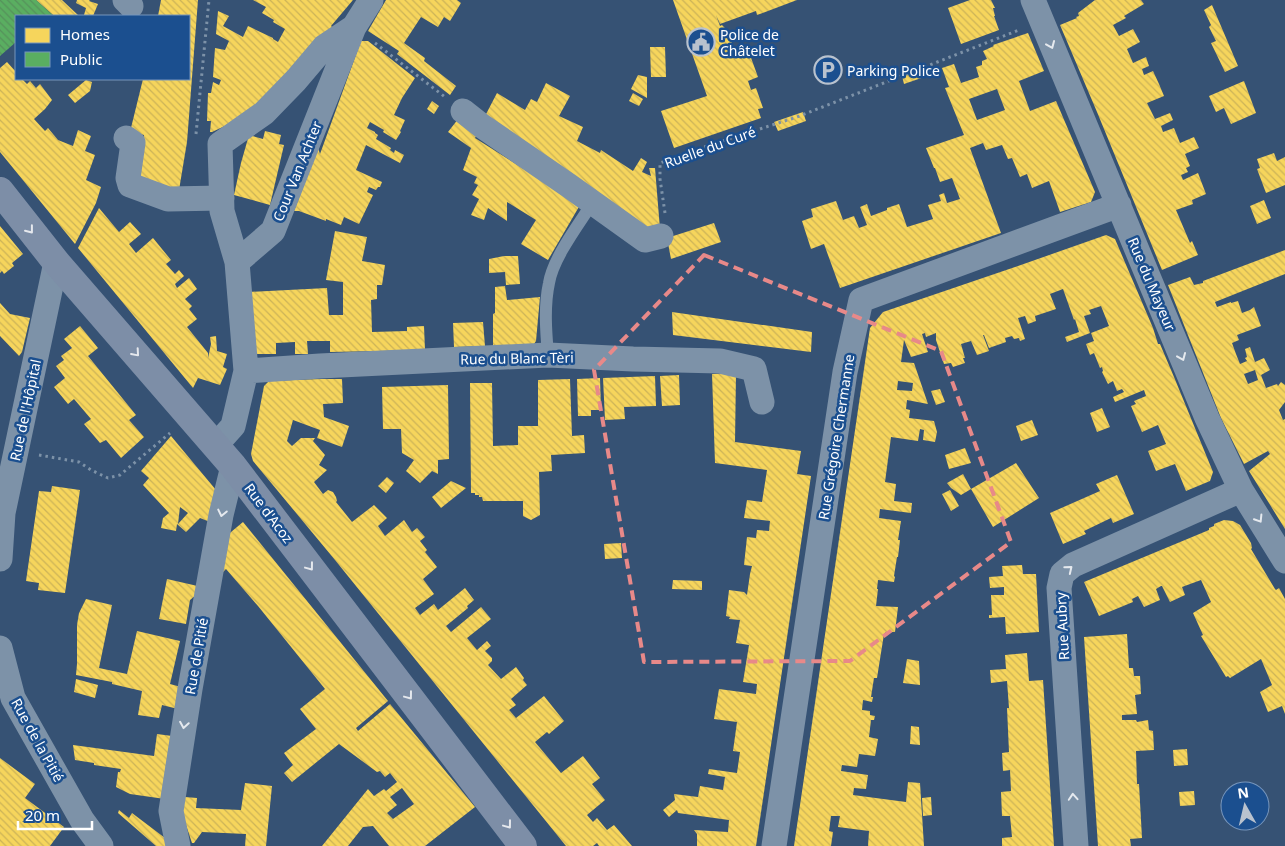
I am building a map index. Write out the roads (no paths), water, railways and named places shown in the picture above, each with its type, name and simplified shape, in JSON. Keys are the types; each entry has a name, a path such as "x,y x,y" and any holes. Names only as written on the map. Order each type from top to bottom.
{"main road":[{"name":"Rue d'Acoz","path":"0,192 56,262 224,456 524,846"}],"street":[{"path":"224,456 246,371 236,262 222,211 220,144 264,112 296,80 324,47 354,27 371,0"},
{"name":"Rue du Mayeur","path":"1038,11 1207,418 1241,490 1285,561"},
{"name":"Cour Van Achter","path":"236,262 273,231 354,27"},
{"path":"463,112 645,240 661,236"},
{"path":"126,138 133,142 128,178 130,185 168,199 222,198"},
{"name":"Rue Grégoire Chermanne","path":"774,846 846,372 861,300 1119,205"},
{"name":"Rue de l'Hôpital","path":"0,559 3,513 56,262"},
{"name":"Rue du Blanc Tèri","path":"246,371 548,355 633,360 720,361 754,369 762,402"},
{"name":"Rue de Pitié","path":"178,846 171,811 190,689 221,515 224,456"},
{"name":"Rue Aubry","path":"1076,846 1059,588 1062,574 1073,565 1241,490"},
{"name":"Rue de la Pitié","path":"1,653 13,698 82,820 101,846"}],"lane":[{"path":"548,355 546,309 549,282 554,267 593,202"}],"place":[{"name":"Police de Châtelet","path":"701,42"},
{"name":"Parking Police","path":"828,70"}]}
